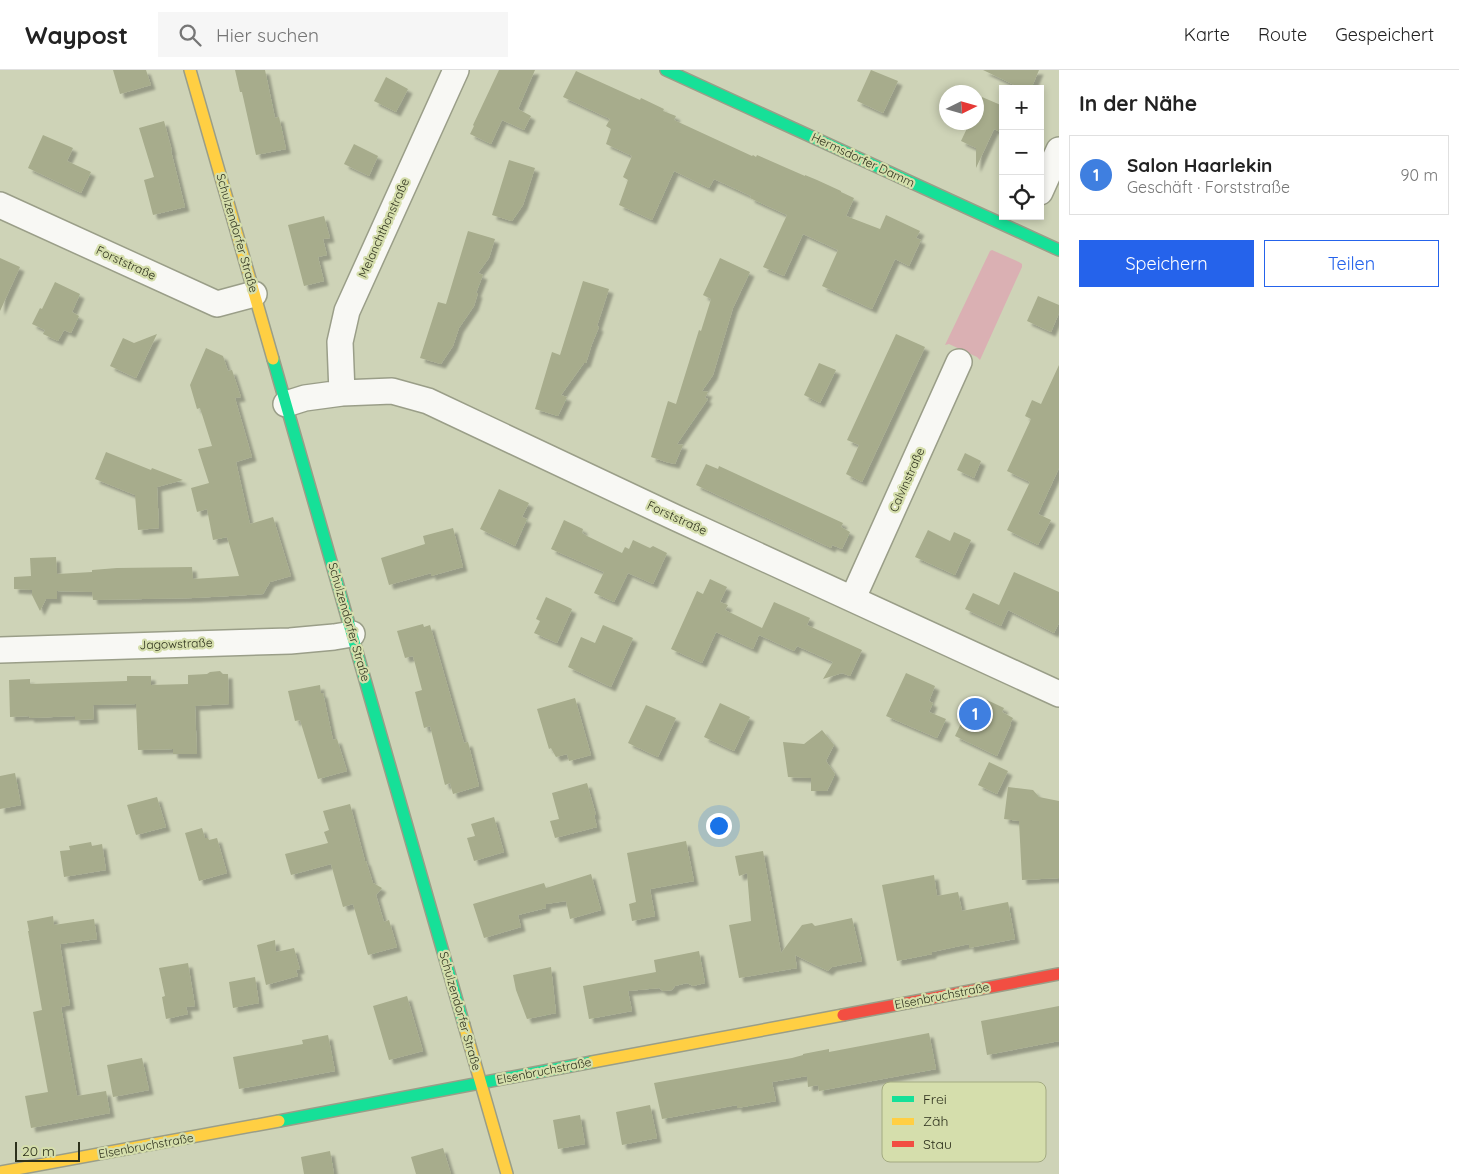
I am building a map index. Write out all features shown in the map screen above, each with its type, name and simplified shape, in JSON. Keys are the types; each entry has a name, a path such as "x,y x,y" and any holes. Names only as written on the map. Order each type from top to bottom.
{"street":[{"name":"Schulzendorfer Straße","path":"190,70 508,1174"},
{"name":"Melanchthonstraße","path":"342,392 340,342 347,310 456,70"},
{"name":"Hermsdorfer Damm","path":"666,70 1026,224 1059,250"},
{"path":"1044,183 1059,150"},
{"name":"Forststraße","path":"0,205 217,304 254,294"},
{"name":"Calvinstraße","path":"853,598 960,362"},
{"name":"Forststraße","path":"286,404 305,398 342,392 392,391 428,401 674,517 1059,694"},
{"name":"Jagowstraße","path":"0,650 290,641 334,638 352,634"},
{"name":"Elsenbruchstraße","path":"0,1172 1059,974"}],"shaded area":[{"path":"992,250 1019,262 1022,264 1022,267 980,360 949,344 945,345"}],"building":[{"path":"113,70 146,70 151,85 120,94"},
{"path":"235,70 265,70 275,118 279,117 286,149 256,155 242,92 240,92"},
{"path":"499,70 535,70 518,109 531,116 524,130 502,120 491,144 470,134"},
{"path":"871,70 898,81 883,113 857,101"},
{"path":"983,70 1039,70 1033,85 1015,85"},
{"path":"576,71 664,109 663,111 676,116 674,120 752,156 756,157 757,155 841,191 854,198 846,216 880,229 886,215 920,231 916,238 921,240 909,266 895,259 872,309 822,286 838,250 803,234 784,276 763,267 787,215 714,179 709,188 674,171 652,220 619,205 628,180 623,177 632,156 606,144 611,129 606,126 610,119 563,97"},
{"path":"386,77 408,89 396,112 374,101"},
{"path":"984,98 999,104 999,131 994,129 976,168 976,148 961,141 966,130 984,130"},
{"path":"164,121 185,207 153,215 144,180 154,177 139,128"},
{"path":"43,135 73,148 67,161 91,172 81,193 28,168"},
{"path":"354,144 378,156 369,176 344,164"},
{"path":"509,160 535,168 523,205 512,221 492,215"},
{"path":"324,216 330,238 323,239 327,255 318,257 324,281 304,286 288,225"},
{"path":"468,231 495,239 489,258 478,273 483,275 476,293 478,293 474,306 459,328 453,346 441,364 420,358 438,302 446,304"},
{"path":"0,258 20,267 0,311"},
{"path":"720,258 750,272 733,308 713,375 702,391 708,392 705,398 708,399 677,444 683,445 675,464 666,462 651,457 668,401 676,404 699,330 701,331 711,299 703,295"},
{"path":"583,281 609,289 597,326 599,327 586,363 584,363 561,395 567,397 558,416 535,409 552,352 560,355"},
{"path":"55,282 80,294 72,312 79,316 71,333 64,330 58,341 43,334 45,330 32,324 40,308 42,309"},
{"path":"1038,296 1059,305 1059,313 1051,332 1027,321"},
{"path":"157,334 136,378 110,366 123,338 134,343"},
{"path":"896,334 925,347 862,482 846,474 859,445 847,440"},
{"path":"206,348 223,356 228,371 232,370 241,397 235,398 252,457 236,462 250,524 273,517 291,576 270,582 263,594 193,598 93,600 92,592 57,591 57,599 46,599 40,611 32,595 32,590 14,589 14,577 31,576 30,558 56,557 57,574 117,568 192,567 193,579 239,576 227,537 213,540 207,509 197,512 191,488 209,483 198,449 212,446 200,408 197,409 190,385"},
{"path":"819,363 836,370 820,403 804,395"},
{"path":"1059,365 1059,468 1038,514 1051,520 1038,545 1007,530 1030,482 1007,471 1031,419 1025,416 1032,400 1041,404"},
{"path":"106,452 151,470 152,468 183,480 157,487 159,528 138,530 135,495 95,479"},
{"path":"965,453 981,461 974,478 957,470"},
{"path":"706,464 718,469 719,466 843,523 841,527 850,532 842,549 832,545 831,548 696,485"},
{"path":"499,489 529,503 522,517 527,519 515,546 480,529"},
{"path":"564,520 583,529 582,533 587,536 622,553 625,547 629,549 633,540 650,548 653,546 667,553 653,584 628,573 614,602 594,593 604,572 551,549"},
{"path":"453,528 463,567 431,576 431,573 389,585 381,558 425,544 423,536"},
{"path":"928,530 950,541 954,532 971,540 955,575 915,557"},
{"path":"1014,572 1059,592 1059,623 1054,633 1008,610 1001,626 965,609 973,593 999,605"},
{"path":"710,579 727,587 720,602 728,605 725,610 762,628 774,602 810,618 807,625 862,650 850,676 842,673 823,679 833,662 797,646 794,651 759,635 753,649 716,632 702,663 671,649 697,591 703,594"},
{"path":"546,597 572,609 557,643 534,633 540,621 536,619"},
{"path":"423,624 424,627 430,625 464,743 468,742 479,786 453,794 450,783 445,785 430,726 424,728 415,692 422,690 413,656 405,658 397,631"},
{"path":"603,625 633,638 611,687 568,667 581,637 595,643"},
{"path":"220,671 223,674 228,674 229,704 195,706 197,754 173,754 173,749 138,750 136,704 93,705 94,719 75,720 75,716 10,717 9,680 30,679 30,684 127,681 127,676 151,676 151,685 188,684 188,675"},
{"path":"906,673 935,686 929,701 933,703 929,712 946,719 937,738 886,716"},
{"path":"320,685 333,740 337,739 347,771 318,779 300,720 295,721 288,691"},
{"path":"575,698 591,755 569,761 567,754 556,757 551,748 549,749 537,709"},
{"path":"973,698 985,704 987,700 1004,708 1002,712 1013,718 997,756 955,736"},
{"path":"720,703 750,717 734,751 704,737"},
{"path":"646,705 676,718 658,757 628,743"},
{"path":"822,730 834,745 826,761 835,774 827,791 811,791 811,778 788,777 783,742 804,744"},
{"path":"989,762 1008,771 997,794 978,785"},
{"path":"15,773 21,805 0,809 0,776"},
{"path":"587,783 596,815 594,815 597,827 555,838 550,821 559,819 552,793"},
{"path":"1008,787 1033,790 1039,797 1059,801 1059,878 1022,880 1019,821 1004,819"},
{"path":"157,797 166,827 136,835 127,805"},
{"path":"350,804 365,861 373,883 382,888 376,895 384,922 389,920 397,947 368,955 353,904 343,907 331,864 291,875 285,854 328,843 324,832 329,830 323,811"},
{"path":"494,817 504,852 474,861 467,838 475,836 471,824"},
{"path":"202,828 205,838 209,840 217,838 227,873 199,881 185,833"},
{"path":"686,841 694,881 650,889 655,916 632,921 629,904 636,902 627,853"},
{"path":"91,842 92,846 102,844 106,870 64,877 60,851 70,850 69,846"},
{"path":"763,851 781,953 802,925 812,923 815,926 852,918 862,961 832,967 828,971 795,955 797,968 739,978 729,925 751,921 747,873 739,876 735,856"},
{"path":"591,874 601,910 570,919 566,901 546,904 546,908 518,915 521,927 484,938 473,904 544,883 546,888"},
{"path":"934,875 937,896 958,892 962,911 1008,902 1015,939 969,948 969,944 897,961 882,885"},
{"path":"53,916 54,925 94,919 97,939 60,944 70,1005 61,1007 77,1096 106,1091 110,1113 31,1128 25,1096 48,1092 33,1012 42,1010 27,921"},
{"path":"275,940 276,952 294,948 300,969 296,970 298,976 266,985 257,945"},
{"path":"699,951 705,983 693,986 687,983 675,986 672,990 663,991 659,988 628,991 632,1011 589,1019 583,986 656,972 654,960"},
{"path":"188,963 195,1006 186,1007 188,1014 166,1019 162,997 165,996 159,968"},
{"path":"551,967 556,1013 527,1019 516,990 513,975"},
{"path":"255,977 259,1003 233,1008 229,982"},
{"path":"407,996 423,1051 389,1060 373,1006"},
{"path":"1059,1006 1059,1041 987,1055 981,1021"},
{"path":"929,1033 936,1069 819,1091 818,1085 808,1087 807,1076 772,1082 776,1101 737,1108 737,1105 662,1119 654,1083 792,1058 829,1049 829,1052"},
{"path":"328,1035 335,1071 239,1089 233,1057 303,1044 302,1040"},
{"path":"142,1058 149,1090 113,1097 107,1065"},
{"path":"650,1105 657,1138 622,1145 616,1112"},
{"path":"580,1115 585,1144 558,1149 553,1120"},
{"path":"443,1148 451,1174 416,1174 411,1157"},
{"path":"330,1151 334,1174 304,1174 301,1157"}],"traffic: fast":[{"path":"666,70 1059,250"},
{"path":"273,359 464,1025"},
{"path":"279,1121 592,1062"}],"traffic: slow":[{"path":"190,70 273,359"},
{"path":"592,1062 843,1015"},
{"path":"464,1025 507,1174"},
{"path":"0,1172 279,1121"}],"traffic: jam":[{"path":"843,1015 1059,974"}],"place":[{"name":"Salon Haarlekin","path":"975,714"}]}
